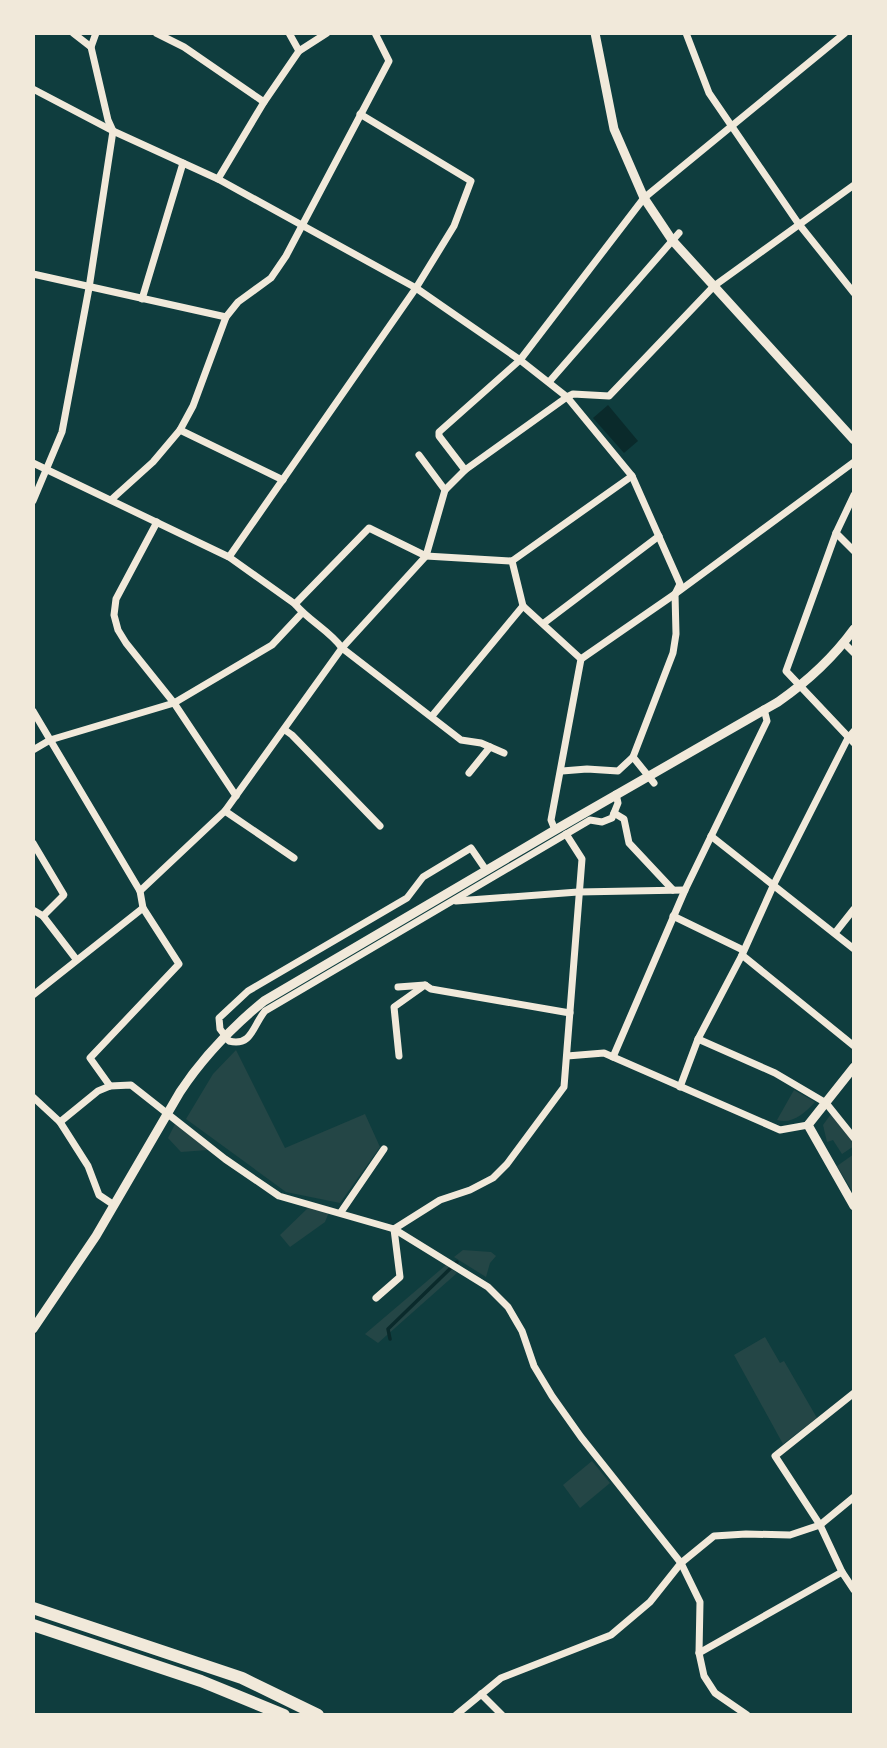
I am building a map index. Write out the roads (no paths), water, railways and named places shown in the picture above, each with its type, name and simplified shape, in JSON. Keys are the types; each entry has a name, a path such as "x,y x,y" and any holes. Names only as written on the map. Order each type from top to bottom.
{"main road":[{"path":"33,1608 242,1678 318,1715"},
{"path":"33,1625 201,1681 284,1715"}],"street":[{"path":"73,33 91,47"},
{"path":"33,500 62,432 89,288 113,131 91,47 96,33"},
{"path":"156,33 184,47 264,102"},
{"path":"289,33 299,51"},
{"path":"218,179 264,102 299,51 327,33"},
{"path":"112,499 153,462 180,430 193,406 226,317 238,302 271,278 286,256 388,61 375,33"},
{"path":"595,33 614,129 644,198 714,286 854,440"},
{"path":"686,33 709,93 798,223 854,293"},
{"path":"465,470 439,436 439,432 520,360 644,198 845,33"},
{"path":"33,89 113,131 218,179 416,288 520,360 567,397 632,476 680,584 675,594 676,634 673,653 633,757 618,771 562,771"},
{"path":"229,557 416,288 454,226 471,181 359,114"},
{"path":"142,299 183,163"},
{"path":"140,891 226,811 342,648 426,556 445,490 465,470 567,397 573,394 609,396 714,286 854,185"},
{"path":"549,382 676,237"},
{"path":"33,274 226,317"},
{"path":"180,430 283,480"},
{"path":"419,455 445,490"},
{"path":"555,830 551,820 581,659 675,594 854,462"},
{"path":"33,463 229,557 295,604 342,648 461,740 504,753"},
{"path":"295,604 369,528 426,556 512,561 632,476"},
{"path":"680,1087 698,1039 774,884 852,737 786,671 836,533 854,495"},
{"path":"157,522 116,599 114,615 118,630 174,703 236,796"},
{"path":"836,533 854,551"},
{"path":"544,623 659,536"},
{"path":"512,561 523,606 581,659"},
{"path":"432,716 523,606"},
{"path":"33,750 50,740 174,703 272,645 302,613"},
{"path":"33,1329 114,1205 194,1071 233,1027 264,1001 616,794 651,780 800,687 844,643 854,629"},
{"path":"844,643 854,653"},
{"path":"613,1057 673,916 768,721 764,709"},
{"path":"33,711 140,891 143,908 179,964 90,1058 110,1086"},
{"path":"285,730 380,826"},
{"path":"469,774 490,747"},
{"path":"633,757 651,780"},
{"path":"486,870 471,848 423,877 407,898 248,991 219,1018 220,1028 229,1041 244,1041 254,1031 265,1012 590,820 602,822 612,818 618,803 616,794"},
{"path":"226,811 294,858"},
{"path":"614,813 624,819 629,843 673,890"},
{"path":"394,1229 440,1200 470,1190 493,1178 508,1164 564,1087 582,859 566,834"},
{"path":"711,836 854,948"},
{"path":"33,843 64,895 43,916"},
{"path":"33,861 41,856"},
{"path":"454,901 578,892 685,890"},
{"path":"33,995 143,908"},
{"path":"835,933 854,909"},
{"path":"33,910 43,916 76,960"},
{"path":"673,916 742,952 854,1046"},
{"path":"398,987 425,985 431,989 570,1013"},
{"path":"400,1056 394,1007 425,985"},
{"path":"698,1039 775,1073 826,1103 854,1138"},
{"path":"567,1056 604,1053 780,1130 808,1125 854,1067"},
{"path":"60,1122 98,1091 110,1086 131,1085 279,1196 394,1229 488,1287 509,1307 522,1331 534,1366 552,1396 681,1563 700,1602 699,1653 704,1676 715,1693 747,1715"},
{"path":"33,1097 60,1122 88,1166 99,1195 114,1205"},
{"path":"808,1125 854,1206"},
{"path":"341,1212 384,1149"},
{"path":"376,1298 400,1277 394,1229"},
{"path":"854,1393 775,1456 820,1525 842,1572 854,1590"},
{"path":"456,1715 502,1678 611,1635 650,1602 681,1563 714,1536 790,1535 820,1525 854,1497"},
{"path":"699,1653 842,1572"},
{"path":"481,1694 502,1715"}],"waterway":[{"path":"390,1339 388,1329 457,1262"}]}
